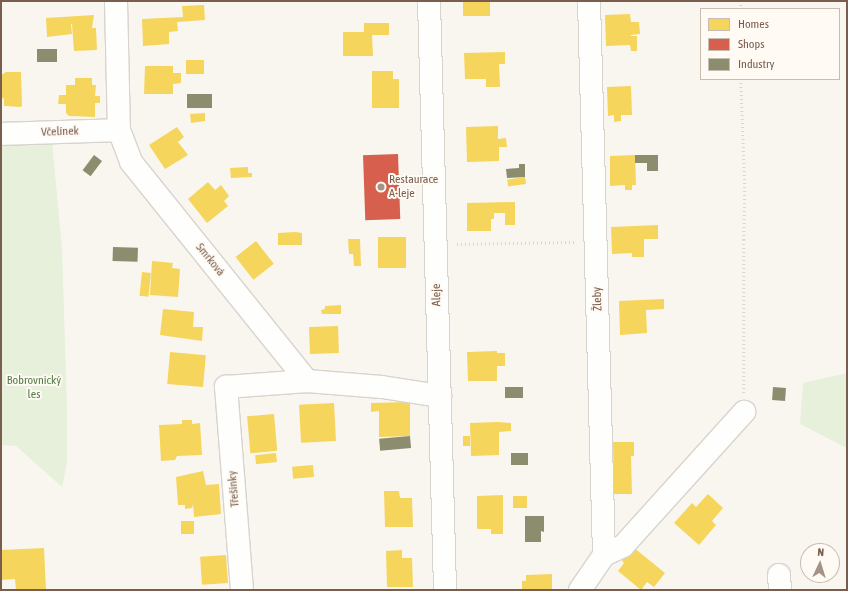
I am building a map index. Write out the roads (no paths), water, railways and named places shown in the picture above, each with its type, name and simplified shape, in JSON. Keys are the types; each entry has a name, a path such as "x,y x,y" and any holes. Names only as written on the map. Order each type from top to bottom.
{"street":[{"name":"Smrková","path":"116,1 119,130 130,162 307,381"},
{"name":"Aleje","path":"429,1 445,590"},
{"name":"Žleby","path":"589,1 604,555"},
{"name":"Včelínek","path":"1,134 119,130"},
{"name":"Třešínky","path":"242,590 226,387 307,381"},
{"path":"307,381 382,387 440,396"},
{"path":"580,590 604,555 623,546 744,412"}],"place":[{"name":"Restaurace A-leje","path":"381,187"}],"park label":[{"name":"Bobrovnický les","path":"34,388"}]}
